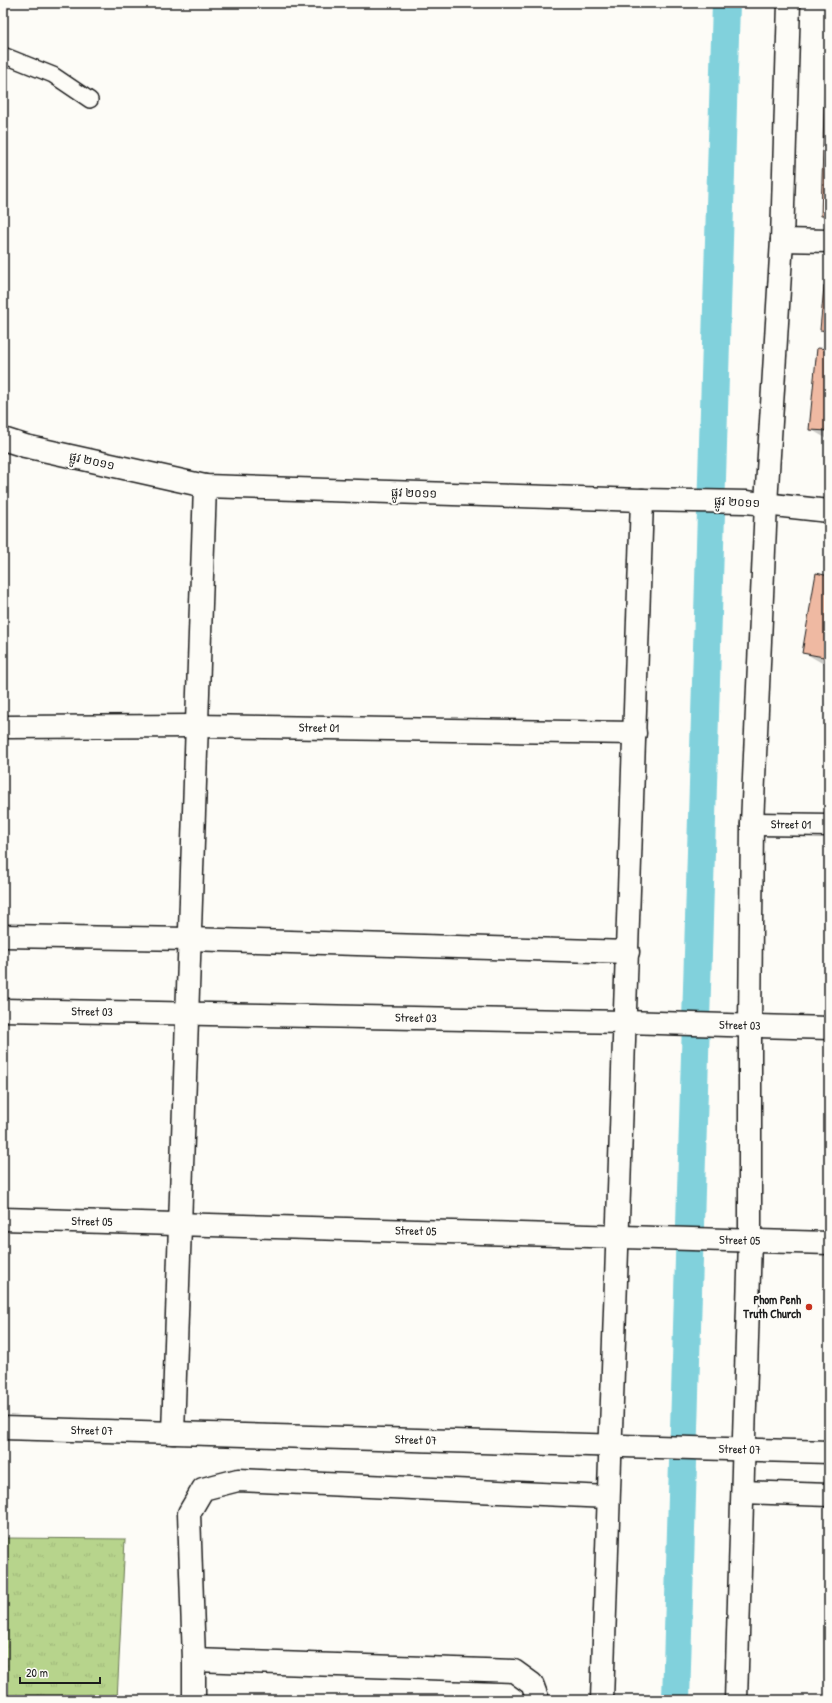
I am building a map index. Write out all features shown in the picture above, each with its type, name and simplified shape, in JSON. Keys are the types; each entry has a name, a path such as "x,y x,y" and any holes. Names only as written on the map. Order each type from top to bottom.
{"street":[{"path":"736,1700 742,1492 733,1450 750,1240 745,1025 752,824 756,503 782,240 789,3"},
{"path":"782,240 829,241"},
{"name":"ផ្លូវ ២០១១","path":"3,439 25,446 205,486 756,503 829,512"},
{"path":"173,1433 205,486"},
{"path":"602,1700 608,1496 625,1237 630,1022 628,952 635,733 651,500"},
{"name":"Street 01","path":"3,727 197,726 635,733"},
{"name":"Street 01","path":"752,824 829,825"},
{"path":"3,936 190,939 628,952"},
{"name":"Street 03","path":"3,1010 630,1022 829,1028"},
{"name":"Street 05","path":"3,1219 829,1243"},
{"name":"Street 07","path":"3,1428 829,1452"},
{"path":"194,1700 189,1513 202,1489 238,1480 608,1496"},
{"path":"742,1492 829,1494"},
{"path":"194,1660 514,1671 532,1684 538,1700"}],"lane":[{"path":"3,55 53,75 90,100"}],"green space":[{"path":"3,1538 125,1539 117,1700 3,1700"}],"building":[{"path":"827,3 829,3 829,216 821,216"},
{"path":"824,286 829,287 829,331 820,330"},
{"path":"817,348 829,349 829,431 809,430"},
{"path":"816,573 829,576 829,658 802,653"}],"waterway":[{"path":"676,1700 726,3"}],"place":[{"name":"Phom Penh Truth Church","path":"809,1307"}]}
